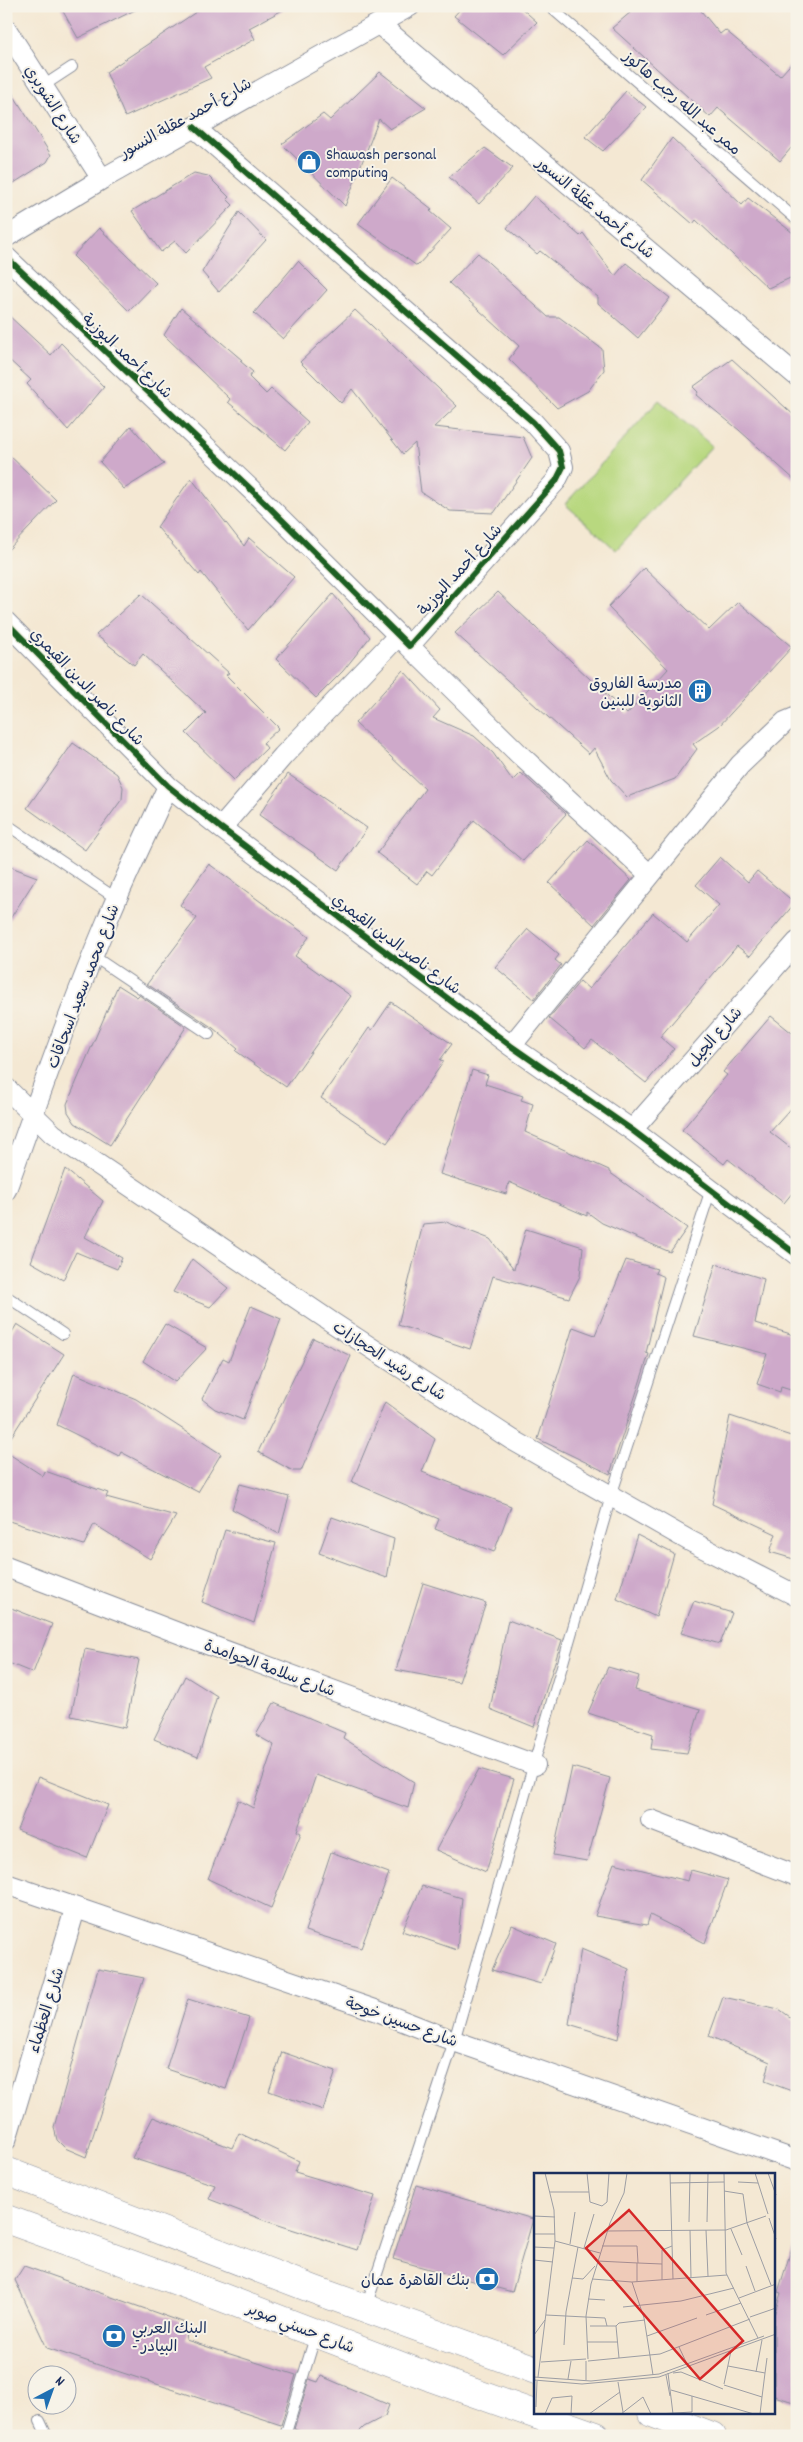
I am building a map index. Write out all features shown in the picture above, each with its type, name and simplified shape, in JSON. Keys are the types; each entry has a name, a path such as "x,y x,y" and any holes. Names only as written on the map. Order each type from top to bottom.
{"main road":[{"path":"6,2171 366,2308 534,2369"},
{"name":"شارع حسني صوبر","path":"6,2219 317,2333 583,2434"},
{"path":"655,2414 712,2436"}],"street":[{"path":"379,24 410,6"},
{"name":"شارع أحمد عقلة النسور","path":"6,237 102,179 379,24 797,376"},
{"name":"شارع الشوبري","path":"6,29 102,179"},
{"name":"شارع أحمد البوزية","path":"6,257 259,497 362,597 403,641 556,481 563,467 559,451 533,422 194,127"},
{"name":"شارع ناصر الدين القيمري","path":"6,622 168,786 511,1046 632,1130 797,1255"},
{"path":"221,828 283,756 403,641 520,755 650,875"},
{"path":"511,1046 740,765 785,722 797,717"},
{"name":"شارع محمد سعيد اسحاقات","path":"6,1190 93,956 168,786"},
{"name":"شارع الجيل","path":"632,1130 797,942"},
{"name":"شارع رشيد الحجازات","path":"6,1088 53,1134 333,1323 511,1439 690,1541 797,1596"},
{"name":"شارع سلامة الحوامدة","path":"6,1567 207,1644 535,1765"},
{"path":"651,1820 797,1876"},
{"name":"شارع حسين خوجة","path":"6,1884 375,2010 454,2040 797,2161"},
{"name":"شارع العظماء","path":"6,2140 76,1909"}],"lane":[{"name":"ممر عبد الله رجب هاكوز","path":"549,6 797,220"},
{"path":"43,86 72,67"},
{"path":"6,824 117,899"},
{"path":"93,956 208,1034"},
{"path":"366,2308 454,2040 535,1765 611,1496 711,1189"},
{"path":"6,1296 64,1334"},
{"path":"285,2436 317,2333"},
{"path":"40,2421 47,2436"}],"green space":[{"path":"659,400 712,446 616,550 565,504"}],"building":[{"path":"60,6 143,6 78,38"},
{"path":"205,6 290,6 249,28 255,39 204,67 211,78 125,117 106,72"},
{"path":"463,6 519,6 537,22 503,55 454,16"},
{"path":"638,6 697,6 720,34 725,30 780,76 797,57 797,141 780,161 718,108 710,117 612,28"},
{"path":"380,72 426,108 390,129 379,119 345,206 282,144 323,114 330,120"},
{"path":"6,83 51,155 47,162 6,188"},
{"path":"626,91 646,107 603,151 585,137"},
{"path":"672,138 742,205 748,198 797,236 797,275 768,288 696,220 693,224 642,180"},
{"path":"485,148 513,168 479,204 449,177"},
{"path":"194,173 208,176 229,197 227,199 233,205 186,253 175,241 161,252 132,211"},
{"path":"392,178 432,209 430,211 451,229 417,266 358,224"},
{"path":"534,196 580,236 583,233 615,276 626,263 670,298 638,338 598,303 598,297 540,251 537,254 507,228"},
{"path":"239,212 266,240 219,292 202,272"},
{"path":"99,228 156,283 129,311 73,256"},
{"path":"478,253 548,317 559,317 602,349 604,370 588,391 557,408 509,359 519,346 449,283"},
{"path":"298,261 327,290 283,339 254,313"},
{"path":"181,308 242,360 240,361 253,372 249,377 266,394 271,389 308,422 285,450 228,402 230,399 164,335"},
{"path":"355,310 457,406 434,427 523,437 532,458 494,513 450,511 421,492 415,443 403,454 352,389 341,403 300,362"},
{"path":"6,313 51,355 61,343 104,387 68,430 27,384 31,380 6,357"},
{"path":"732,359 797,418 797,482 739,430 696,395 698,392 693,387"},
{"path":"131,426 164,464 124,489 100,462"},
{"path":"6,452 56,500 6,552"},
{"path":"191,478 244,546 249,538 294,577 248,630 201,572 199,575 157,527"},
{"name":"مدرسة الفاروق الثانوية للبنين","path":"644,568 709,630 738,602 792,647 719,726 693,744 697,749 675,779 627,797 611,780 594,748 589,754 455,633 498,592 627,714 668,669 608,607"},
{"path":"141,594 229,673 226,675 279,728 263,743 267,748 234,780 186,733 206,713 143,654 134,665 96,635"},
{"path":"333,594 370,637 343,671 316,698 276,659"},
{"path":"403,670 440,710 433,718 474,736 493,753 513,781 521,773 566,814 523,861 474,820 432,875 427,871 417,884 377,853 425,789 355,723"},
{"path":"73,743 117,774 123,787 122,799 85,850 27,808"},
{"path":"288,774 367,828 338,870 259,815"},
{"path":"588,840 631,880 594,925 549,883"},
{"path":"720,857 748,882 757,871 795,903 750,956 737,946 660,1037 674,1049 646,1083 592,1040 585,1048 549,1018 580,981 589,989 653,913 687,942 719,905 696,885"},
{"path":"209,864 309,937 295,956 351,996 286,1087 236,1051 238,1049 213,1028 147,984 197,918 180,905"},
{"path":"6,865 37,877 6,925"},
{"path":"528,929 559,955 555,960 561,965 534,999 495,967"},
{"path":"118,985 137,997 139,995 186,1027 110,1145 75,1123 68,1112 67,1104"},
{"path":"391,1002 452,1044 440,1060 444,1061 387,1143 321,1098 369,1028 372,1030"},
{"path":"771,1016 797,1037 797,1102 770,1132 797,1153 797,1187 784,1203 728,1159 724,1164 682,1130 727,1075 723,1072"},
{"path":"472,1070 488,1075 485,1084 523,1096 521,1100 533,1104 525,1132 609,1170 609,1172 687,1228 670,1252 602,1223 587,1212 587,1216 509,1182 506,1194 440,1174"},
{"path":"65,1169 103,1201 85,1237 122,1258 117,1269 76,1252 63,1280 31,1262"},
{"path":"446,1222 490,1239 514,1269 526,1229 583,1247 580,1276 569,1298 493,1276 470,1349 398,1325 423,1224"},
{"path":"192,1259 228,1288 210,1307 173,1292"},
{"path":"626,1260 657,1269 655,1273 664,1277 646,1353 649,1354 610,1474 538,1439 573,1327 595,1335"},
{"path":"716,1264 764,1279 755,1323 797,1336 797,1392 781,1387 780,1392 757,1384 767,1354 694,1336"},
{"path":"251,1306 281,1319 243,1420 215,1409 202,1399 223,1358 229,1361"},
{"path":"17,1324 64,1354 6,1445 6,1342"},
{"path":"165,1324 207,1348 175,1382 143,1361"},
{"path":"313,1338 351,1356 301,1471 293,1471 258,1452"},
{"path":"74,1373 136,1399 221,1454 198,1492 121,1452 119,1456 57,1425"},
{"path":"385,1402 435,1439 422,1472 511,1506 494,1552 435,1529 439,1519 352,1482"},
{"path":"730,1416 797,1438 797,1560 770,1552 776,1534 712,1504"},
{"path":"6,1452 43,1476 45,1471 108,1493 106,1497 176,1516 150,1559 94,1524 84,1545 6,1520"},
{"path":"240,1484 289,1497 279,1534 232,1509"},
{"path":"332,1517 394,1539 387,1578 319,1553"},
{"path":"225,1530 276,1543 254,1623 202,1602"},
{"path":"637,1535 674,1554 656,1617 617,1599"},
{"path":"423,1583 486,1603 459,1682 396,1670"},
{"path":"694,1601 732,1613 720,1644 681,1633"},
{"path":"6,1606 52,1624 33,1673 6,1662"},
{"path":"508,1620 562,1640 534,1727 490,1709"},
{"path":"85,1649 139,1660 125,1728 71,1716"},
{"path":"608,1667 639,1676 635,1690 700,1709 687,1753 651,1749 653,1734 588,1713"},
{"path":"185,1676 217,1696 198,1757 154,1739"},
{"path":"274,1703 345,1733 343,1738 414,1782 408,1808 316,1775 297,1831 301,1833 271,1908 208,1879 238,1800 253,1808 274,1745 256,1735"},
{"path":"572,1767 610,1778 587,1861 553,1855"},
{"path":"479,1769 514,1779 486,1872 436,1850"},
{"path":"38,1777 108,1805 87,1858 17,1830"},
{"path":"331,1852 389,1873 361,1948 305,1931"},
{"path":"614,1863 688,1881 691,1870 728,1880 705,1943 650,1915 647,1925 595,1916"},
{"path":"422,1886 462,1898 457,1950 402,1931"},
{"path":"512,1925 556,1944 541,1984 492,1970"},
{"path":"581,1949 629,1969 618,2039 569,2024"},
{"path":"98,1969 144,1978 86,2157 65,2148 57,2140 54,2127"},
{"path":"723,1997 779,2009 797,2022 797,2093 765,2081 770,2062 709,2036"},
{"path":"188,1999 249,2018 226,2089 166,2069"},
{"path":"282,2052 336,2071 323,2110 269,2091"},
{"path":"153,2117 232,2148 239,2133 299,2161 295,2172 375,2196 357,2250 266,2221 209,2199 215,2185 132,2158"},
{"path":"416,2185 533,2219 512,2292 393,2259"},
{"path":"793,2244 797,2245 797,2403 776,2397 776,2309 781,2293 778,2292"},
{"name":"البنك العربي - البيادر","path":"24,2266 188,2324 186,2340 296,2375 281,2425 47,2348 15,2280"},
{"path":"321,2376 389,2405 385,2416 364,2427 355,2436 300,2436 301,2432 294,2429 309,2379 318,2382"}],"cycle path":[{"path":"6,257 259,497 409,646 556,481 563,467 559,451 533,422 194,127"},
{"path":"6,622 168,786 511,1046 632,1130 797,1255"}],"place":[{"name":"Shawash personal computing","path":"309,162"},
{"name":"مدرسة الفاروق الثانوية للبنين","path":"700,691"},
{"name":"بنك القاهرة عمان","path":"487,2279"},
{"name":"البنك العربي - البيادر","path":"114,2336"}]}
